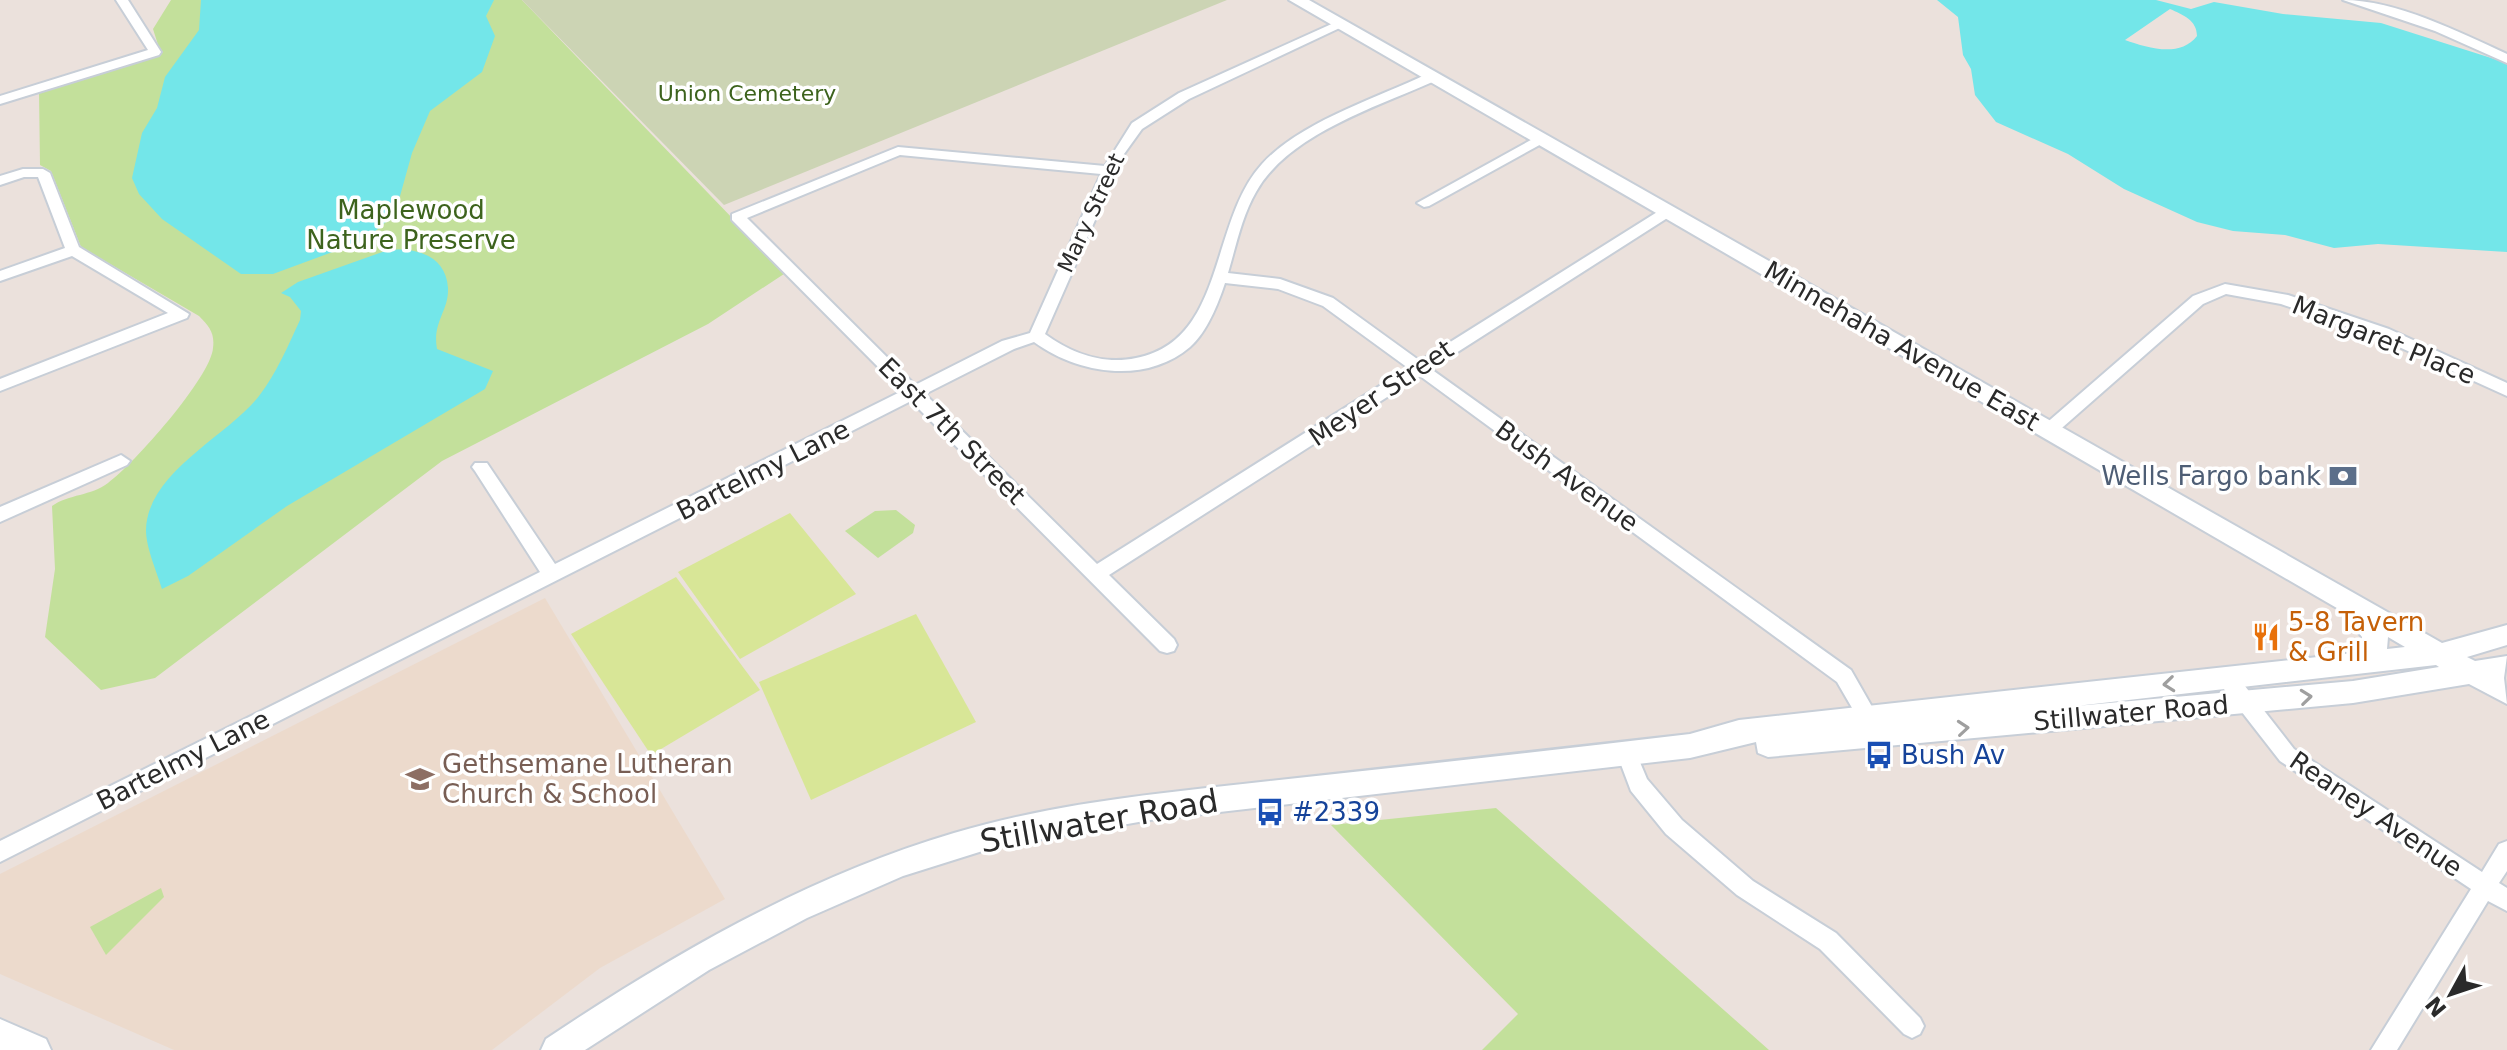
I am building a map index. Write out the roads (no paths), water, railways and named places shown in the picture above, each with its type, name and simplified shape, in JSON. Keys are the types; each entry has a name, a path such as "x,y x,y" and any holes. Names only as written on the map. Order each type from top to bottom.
{"main road":[{"name":"Minnehaha Avenue East","path":"1297,0 2024,416 2058,423 2328,589 2507,693"},
{"path":"2328,589 2362,617 2375,634 2374,650 2361,663"},
{"name":"Stillwater Road","path":"557,1050 635,996 761,922 860,878 955,845 1045,824 1156,806 1690,746 1749,747 2227,678 2441,654 2507,635"},
{"name":"Stillwater Road","path":"1873,727 2245,703 2475,674 2507,667"},
{"path":"0,1035 35,1050"}],"street":[{"path":"0,100 155,52 122,0"},
{"path":"2349,0 2420,21"},
{"path":"2384,0 2420,21 2507,59"},
{"name":"Mary Street","path":"1036,336 1126,139 1166,105 1340,25"},
{"path":"1036,336 1067,356 1091,363 1135,366 1162,359 1193,339 1256,180 1275,158 1301,141 1432,77"},
{"path":"1424,203 1540,139"},
{"name":"East 7th Street","path":"1109,171 898,151 737,217 1167,645"},
{"path":"0,181 36,171 43,173 73,250 181,314 0,385"},
{"name":"Meyer Street","path":"1096,574 1427,361 1667,212"},
{"path":"0,276 73,250"},
{"name":"Bush Avenue","path":"1218,277 1280,284 1313,295 1844,676 1873,727"},
{"name":"Margaret Place","path":"2058,423 2198,300 2225,289 2283,299 2341,317 2507,390"},
{"name":"Bartelmy Lane","path":"0,852 1008,345 1036,336"},
{"path":"0,515 121,461"},
{"path":"481,467 553,576"},
{"name":"Reaney Avenue","path":"2227,678 2287,755 2507,901"},
{"path":"1627,754 1638,784 1674,827 1745,888 1828,941 1912,1026"},
{"path":"2383,1050 2507,851"}],"water":[{"path":"201,0 494,0 486,16 495,36 482,72 430,111 412,153 395,214 365,240 273,274 241,274 162,219 139,194 132,178 142,133 157,108 165,77 199,30"},
{"path":"1937,0 2156,0 2191,9 2214,2 2283,14 2381,23 2507,63 2507,252 2378,244 2334,248 2285,235 2233,231 2197,222 2124,189 2068,154 1996,122 1975,95 1971,69 1963,55 1958,17","holes":["2170,9 2195,26 2197,36 2190,43 2163,49 2125,40"]},
{"path":"388,250 418,252 442,268 448,296 437,331 437,349 493,371 485,389 287,506 188,576 162,589 146,537 150,509 174,473 245,411 271,378 300,320 301,311 290,297 281,293 298,282"}],"place":[{"name":"Wells Fargo bank","path":"2343,476"},
{"name":"5-8 Tavern & Grill","path":"2266,637"},
{"name":"Bush Av","path":"1879,755"},
{"name":"Gethsemane Lutheran Church & School","path":"420,779"},
{"name":"#2339","path":"1270,812"}],"park label":[{"name":"Union Cemetery","path":"747,93"},
{"name":"Maplewood Nature Preserve","path":"411,225"}]}
